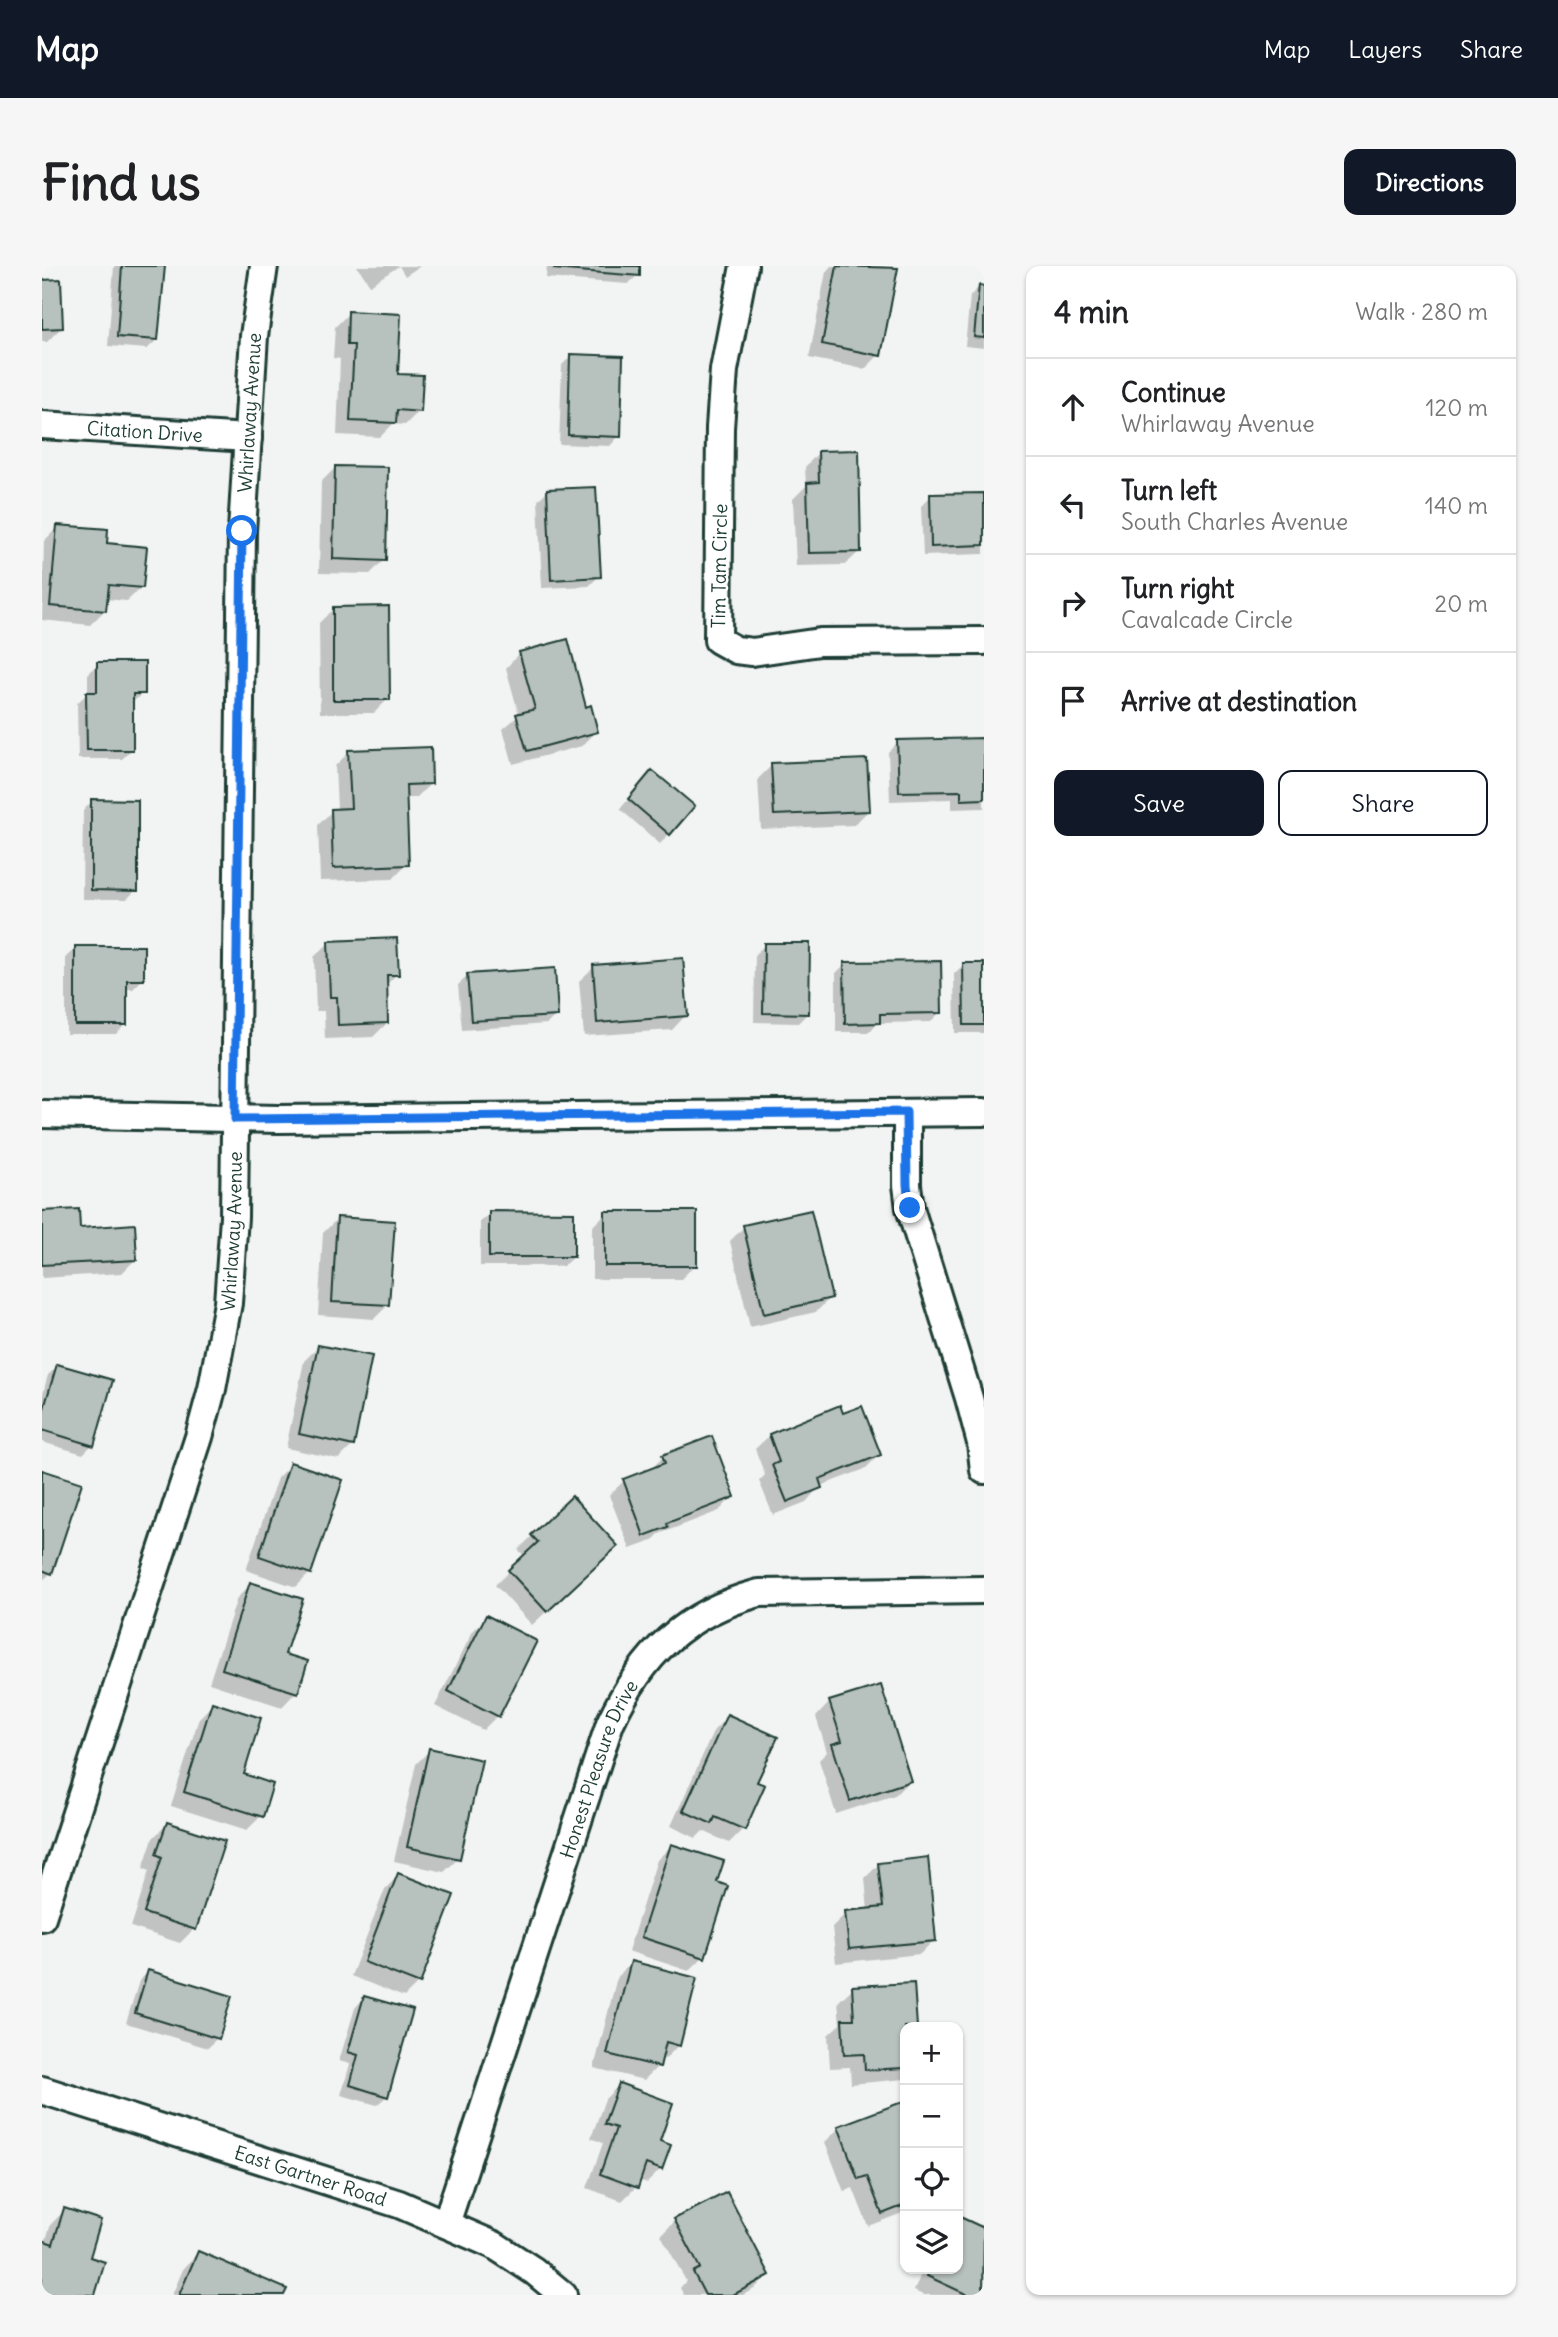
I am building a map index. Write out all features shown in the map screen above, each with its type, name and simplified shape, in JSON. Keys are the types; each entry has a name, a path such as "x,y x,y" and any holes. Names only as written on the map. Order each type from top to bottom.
{"street":[{"name":"Whirlaway Avenue","path":"42,1917 199,1437 212,1389 228,1303 234,1217 242,531 254,336 264,266"},
{"name":"Tim Tam Circle","path":"744,266 723,382 720,428 718,640 736,650 752,652 820,642 984,641"},
{"name":"Citation Drive","path":"42,425 248,438"},
{"path":"906,1112 910,1208 969,1398 981,1443 984,1470"},
{"path":"42,1114 235,1119 984,1112"},
{"name":"Honest Pleasure Drive","path":"446,2224 610,1723 625,1691 642,1665 675,1633 710,1609 759,1593 984,1590"},
{"name":"East Gartner Road","path":"42,2090 399,2204 494,2245 534,2271 563,2295"}],"building":[{"path":"122,266 165,266 158,340 117,337"},
{"path":"555,266 640,266 640,276 554,269"},
{"path":"837,266 898,268 881,356 822,344"},
{"path":"61,279 63,328 42,329 42,280"},
{"path":"979,285 984,286 984,338 974,337"},
{"path":"348,311 401,314 398,374 423,375 421,412 397,410 396,423 350,421 354,345 347,345"},
{"path":"570,354 623,356 621,437 568,435"},
{"path":"859,450 861,552 809,553 807,483 819,482 818,451"},
{"path":"335,466 388,467 386,561 333,559"},
{"path":"596,487 601,577 551,580 547,489"},
{"path":"984,493 984,545 931,547 930,494"},
{"path":"57,525 108,529 107,543 147,547 143,588 109,585 106,611 50,606"},
{"path":"389,606 390,700 333,700 333,607"},
{"path":"568,639 586,707 591,705 598,732 527,751 516,714 535,709 519,652"},
{"path":"97,662 145,662 145,694 133,694 133,750 87,750 86,692 97,692"},
{"path":"984,738 984,799 961,800 961,791 899,792 897,740"},
{"path":"431,747 432,784 406,785 409,865 333,868 331,809 351,808 348,750"},
{"path":"867,759 870,811 774,815 771,763"},
{"path":"652,770 695,806 670,835 628,799"},
{"path":"91,799 138,800 138,891 91,890"},
{"path":"397,938 399,975 387,975 388,1023 338,1025 337,997 330,997 328,941"},
{"path":"764,943 810,943 809,1014 763,1013"},
{"path":"75,946 144,946 144,980 127,980 127,1025 75,1025"},
{"path":"683,958 688,1016 597,1023 593,965"},
{"path":"941,961 942,1013 880,1014 880,1023 845,1024 844,962"},
{"path":"963,963 984,963 984,1025 964,1025"},
{"path":"555,968 558,1016 471,1021 467,974"},
{"path":"79,1209 80,1228 135,1224 137,1260 42,1265 42,1211"},
{"path":"811,1210 832,1298 764,1314 743,1225"},
{"path":"489,1211 574,1212 574,1257 489,1257"},
{"path":"605,1211 697,1211 697,1266 605,1266"},
{"path":"337,1217 395,1221 389,1305 332,1302"},
{"path":"318,1345 372,1356 354,1446 299,1434"},
{"path":"57,1364 113,1380 94,1446 42,1430 42,1415"},
{"path":"840,1405 843,1413 862,1406 881,1455 819,1479 822,1488 787,1502 772,1465 779,1462 769,1434"},
{"path":"712,1436 735,1497 667,1523 668,1527 644,1536 623,1479 665,1463 662,1455"},
{"path":"290,1462 343,1480 311,1574 259,1556"},
{"path":"42,1470 82,1483 52,1574 42,1570"},
{"path":"572,1496 618,1546 547,1612 508,1570 538,1542 531,1535"},
{"path":"250,1582 303,1599 285,1654 308,1661 298,1693 222,1669"},
{"path":"486,1615 537,1641 499,1717 448,1691"},
{"path":"881,1685 911,1781 850,1801 832,1744 842,1741 829,1701"},
{"path":"212,1702 261,1718 244,1774 273,1784 263,1817 184,1792"},
{"path":"727,1714 778,1737 757,1782 765,1785 745,1830 715,1817 712,1824 683,1811"},
{"path":"429,1748 482,1760 460,1859 407,1847"},
{"path":"167,1822 225,1841 196,1930 144,1913 162,1857 156,1854"},
{"path":"671,1844 724,1861 717,1882 728,1886 705,1958 641,1937"},
{"path":"928,1857 936,1941 849,1949 845,1911 883,1907 878,1863"},
{"path":"398,1873 454,1895 420,1984 364,1962"},
{"path":"631,1961 697,1978 680,2046 666,2042 660,2067 607,2054"},
{"path":"148,1970 232,1996 219,2039 135,2013"},
{"path":"914,1983 917,2022 900,2022 900,2068 865,2070 864,2054 844,2055 842,2019 854,2019 852,1986"},
{"path":"364,1996 413,2010 388,2097 350,2085 358,2055 348,2052"},
{"path":"619,2083 673,2103 660,2141 671,2145 662,2170 646,2164 638,2188 600,2174 616,2128 604,2124"},
{"path":"900,2103 900,2207 882,2214 867,2176 858,2179 838,2126"},
{"path":"727,2192 770,2275 733,2295 705,2295 693,2272 700,2268 674,2219"},
{"path":"64,2208 101,2220 90,2257 105,2262 95,2295 42,2294 42,2240 53,2244"},
{"path":"963,2218 984,2228 983,2295 968,2295 927,2276 963,2274"},
{"path":"198,2251 287,2289 284,2295 179,2295"}],"route":[{"path":"242,531 235,1119 906,1112 910,1208"}]}
